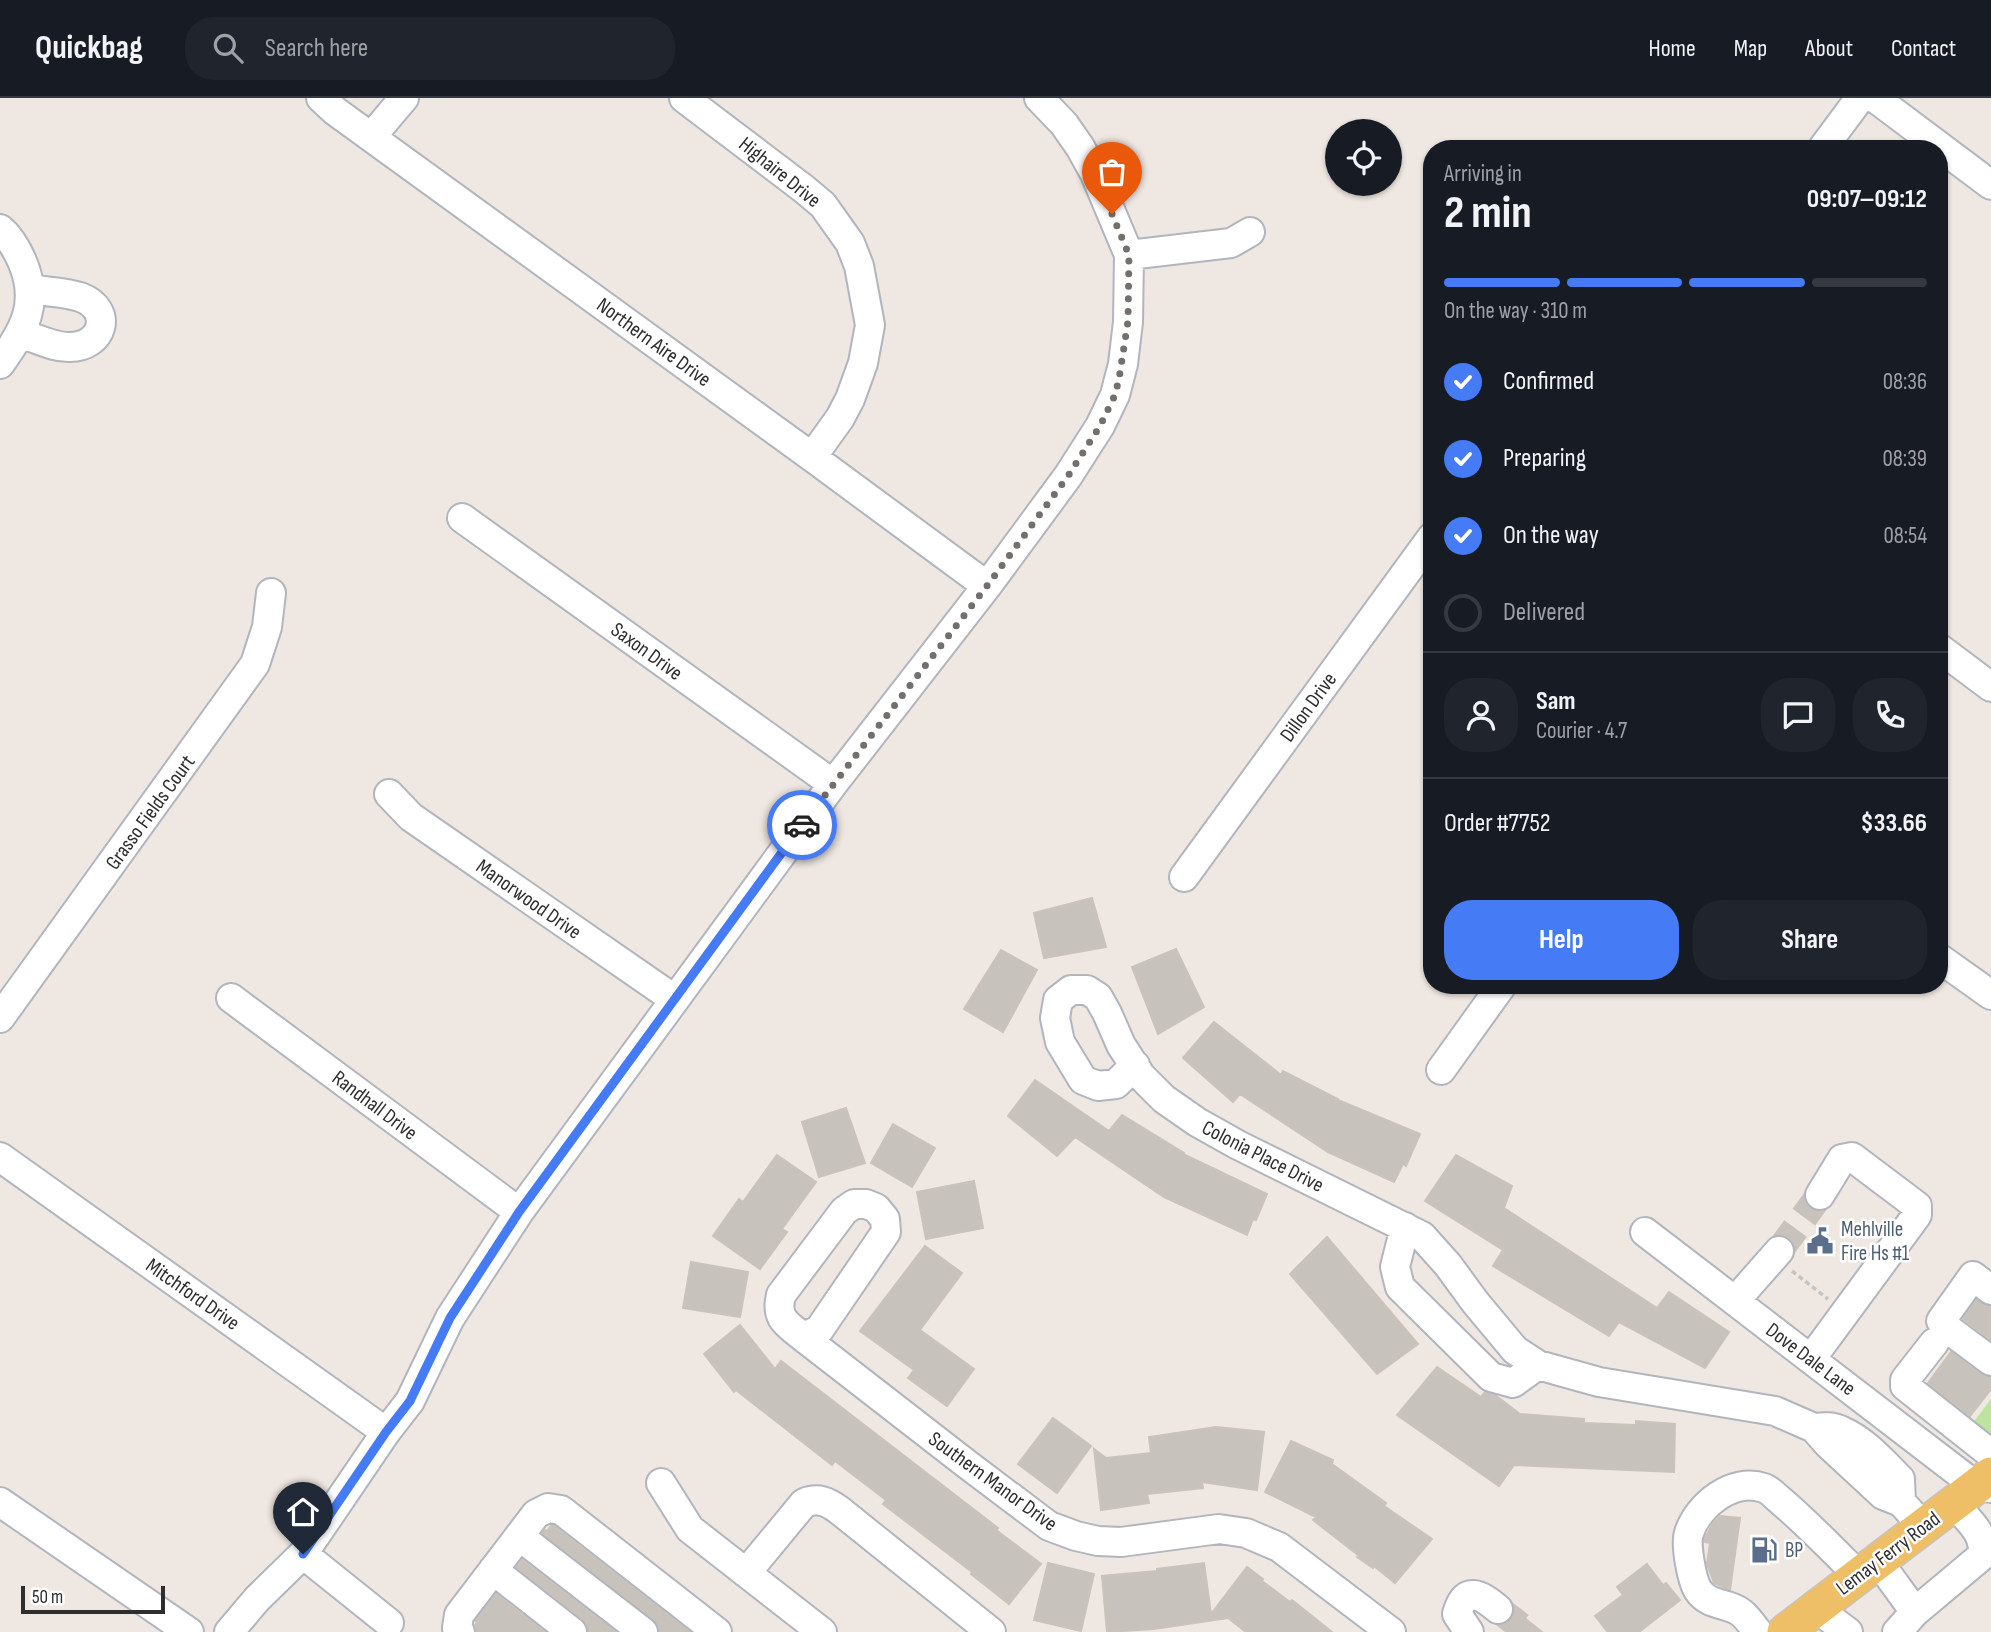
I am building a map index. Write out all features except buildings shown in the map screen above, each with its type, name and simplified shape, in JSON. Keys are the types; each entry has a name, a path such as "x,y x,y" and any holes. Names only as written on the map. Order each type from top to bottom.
{"main road":[{"name":"Lemay Ferry Road","path":"1785,1632 1868,1568 1912,1514 1978,1488"}],"street":[{"name":"Northern Aire Drive","path":"321,98 335,111 987,586"},
{"path":"372,136 404,98"},
{"name":"Highaire Drive","path":"684,98 823,205 850,243 859,266 870,325 863,363 840,418 812,457"},
{"path":"229,1632 257,1599 303,1554 410,1401 450,1318 519,1212 833,784 987,586 1068,476 1100,426 1115,395 1123,364 1128,321 1129,255 1095,174 1080,147 1064,124 1039,98"},
{"path":"1829,140 1860,98"},
{"path":"1875,98 1931,140"},
{"path":"1948,153 1991,185"},
{"path":"0,229 19,253 31,289 29,315 21,334 0,363"},
{"path":"1129,255 1231,243 1250,232"},
{"path":"21,334 67,347 83,346 92,342 100,333 101,321 97,309 81,297 31,289"},
{"name":"Saxon Drive","path":"462,518 833,784"},
{"name":"Dillon Drive","path":"1184,877 1423,549"},
{"name":"Grasso Fields Court","path":"0,1018 255,664 267,627 271,593"},
{"path":"1948,655 1991,687"},
{"name":"Manorwood Drive","path":"389,794 411,817 674,999"},
{"path":"1948,964 1991,995"},
{"path":"1441,1069 1495,994"},
{"name":"Randhall Drive","path":"231,998 519,1212"},
{"name":"Colonia Place Drive","path":"1135,1065 1141,1076 1164,1099 1197,1122 1422,1236 1515,1350 1538,1365 1599,1382 1774,1411 1814,1428 1842,1430 1872,1451 1900,1479 1912,1514"},
{"name":"Mitchford Drive","path":"0,1157 386,1432"},
{"path":"1811,1359 1917,1215 1917,1206 1852,1157 1842,1159 1821,1195"},
{"name":"Southern Manor Drive","path":"803,1338 819,1330 886,1232 885,1219 876,1208 866,1204 854,1204 844,1211 781,1295 778,1306 780,1316 803,1338 1049,1526 1098,1541 1121,1542 1219,1529 1246,1533 1279,1547 1391,1632"},
{"path":"1405,1227 1395,1267 1400,1287 1491,1377 1513,1382 1538,1365"},
{"name":"Dove Dale Lane","path":"1645,1232 1978,1488 1983,1555 1906,1622"},
{"path":"1735,1301 1773,1259"},
{"path":"1991,1290 1973,1276 1941,1321 1991,1361"},
{"path":"1934,1343 1905,1380 1905,1386 1991,1454"},
{"path":"661,1483 690,1529 822,1632"},
{"path":"1758,1632 1737,1610 1703,1597 1694,1582 1687,1536 1700,1512 1711,1501 1727,1491 1745,1486 1765,1488 1868,1568 1906,1622"},
{"path":"746,1573 804,1503 822,1500 839,1510 991,1632"},
{"path":"1,1503 189,1632"},
{"path":"460,1632 457,1628 458,1615 536,1514 548,1508 561,1510 717,1632"},
{"path":"519,1536 643,1632"},
{"path":"303,1554 389,1623"},
{"path":"493,1570 572,1632"},
{"path":"1469,1632 1457,1614 1461,1602 1468,1596 1479,1595 1498,1609"},
{"path":"1816,1608 1847,1632"}],"path":[{"path":"1773,1259 1845,1312"}],"green space":[{"path":"1991,1399 1991,1434 1989,1436 1973,1423"}],"tunnel":[{"path":"1779,1251 1820,1195"},
{"path":"1498,1609 1528,1632"}],"way so far":[{"path":"802,825 987,586 1068,476 1100,426 1115,395 1123,364 1128,321 1129,255 1112,214"}],"place":[{"name":"Mehlville Fire Hs #1","path":"1820,1241"},
{"name":"BP","path":"1764,1550"}],"route":[{"path":"303,1554 410,1401 450,1318 519,1212 802,825"}]}
